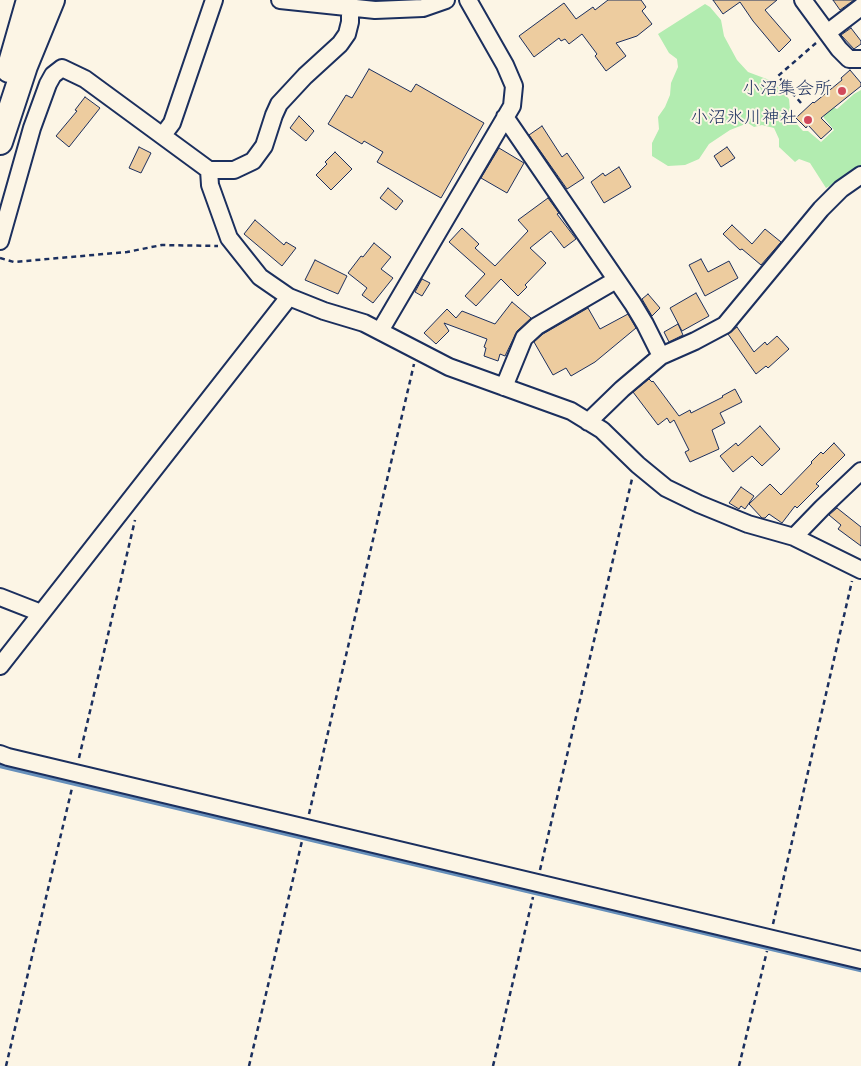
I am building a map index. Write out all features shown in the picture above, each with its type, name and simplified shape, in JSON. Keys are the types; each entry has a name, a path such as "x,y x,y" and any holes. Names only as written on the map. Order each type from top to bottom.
{"highway":[{"path":"0,95 12,63 28,0"},
{"path":"0,142 24,66 52,0"}],"street":[{"path":"163,135 172,123 214,0"},
{"path":"280,0 375,10 423,8 446,0"},
{"path":"380,331 512,106 514,86 505,65 468,0"},
{"path":"803,0 848,60 861,59"},
{"path":"827,33 861,7"},
{"path":"0,241 32,128 48,84 53,75 62,68 85,79 209,170 234,170 254,161 264,146 274,115 280,104 305,76 340,44 347,34 350,22 350,8"},
{"path":"505,117 645,324 661,356"},
{"path":"209,170 210,185 230,238 260,277 288,297 324,311 364,323 449,366 570,411 602,430 638,465 666,488 748,524 794,537 830,553 858,569"},
{"path":"588,422 622,388 661,356 725,325 821,209 841,189 861,175"},
{"path":"504,387 524,338 536,326 616,280"},
{"path":"0,666 288,297"},
{"path":"794,537 861,471"},
{"path":"0,597 41,613"},
{"path":"0,754 17,760 861,960"}],"path":[{"path":"801,103 778,76 827,33"},
{"path":"0,258 14,262 127,252 162,245 218,246 230,238"},
{"path":"249,1066 418,350"},
{"path":"493,1066 634,473 638,465"},
{"path":"740,1066 858,569"}],"green space":[{"path":"705,4 721,20 724,36 737,60 748,72 772,81 789,99 794,121 803,131 808,131 821,142 834,130 824,118 824,110 828,105 837,109 861,90 861,167 826,188 810,163 799,159 795,162 779,147 779,139 774,128 762,125 754,127 748,123 730,130 709,144 699,159 685,165 668,166 652,156 652,143 659,129 658,117 670,95 671,83 678,67 677,59 669,53 658,34"}],"building":[{"path":"608,0 641,0 646,7 642,11 652,24 637,36 616,43 626,56 606,71 595,56 597,54 582,34 569,44 565,39 561,41 559,38 534,57 519,36 564,3 576,19 593,7 595,10"},
{"path":"713,0 777,0 765,10 791,40 779,52 740,2 723,14"},
{"path":"833,0 854,0 840,10"},
{"path":"851,28 861,41 861,44 854,49 841,35"},
{"path":"369,69 411,92 416,84 484,123 441,198 377,162 383,152 364,141 362,144 328,124 346,95 352,98"},
{"path":"850,70 861,83 861,86 821,118 832,129 821,139 808,125 806,128 796,118 813,102 842,80 841,78"},
{"path":"85,97 100,108 69,147 56,136 77,111 75,110"},
{"path":"299,116 314,131 306,141 290,128"},
{"path":"542,126 562,157 567,153 584,178 567,189 529,135"},
{"path":"139,147 151,153 141,173 129,168"},
{"path":"727,147 735,158 721,167 714,156"},
{"path":"499,148 524,163 507,193 481,178"},
{"path":"335,152 352,169 331,190 316,175"},
{"path":"619,167 631,187 604,203 591,182 603,173 605,176"},
{"path":"388,188 403,201 396,210 380,198"},
{"path":"548,198 559,213 557,214 576,239 564,248 551,231 530,248 546,263 525,285 527,287 518,296 501,279 476,306 465,296 485,274 449,242 462,228 479,244 475,248 495,266 528,231 518,220"},
{"path":"255,220 284,245 286,242 296,248 282,266 244,234"},
{"path":"732,225 752,244 765,229 781,242 761,265 742,249 740,250 723,234"},
{"path":"374,243 391,257 381,269 393,278 373,303 362,295 367,288 348,273"},
{"path":"701,259 708,272 729,261 738,278 705,296 689,265"},
{"path":"315,260 347,276 338,294 305,280"},
{"path":"422,279 430,283 422,296 415,292"},
{"path":"696,293 709,316 682,331 670,308"},
{"path":"648,294 660,308 652,316 642,299"},
{"path":"512,302 531,318 517,331 505,356 500,354 498,361 484,356 486,348 484,347 487,339 444,323 449,331 436,344 424,333 447,309 456,318 462,311 495,324"},
{"path":"588,308 600,329 628,314 636,328 595,362 571,376 566,368 553,375 534,342 543,334"},
{"path":"678,324 683,335 669,342 664,332"},
{"path":"737,327 754,352 765,342 767,345 777,336 789,349 768,368 766,366 756,374 728,334"},
{"path":"649,379 653,381 679,416 690,410 691,413 735,389 742,402 720,413 725,423 712,430 719,449 690,462 685,452 689,450 674,420 670,423 667,418 658,425 633,392"},
{"path":"760,426 780,449 762,466 752,456 733,472 720,456 736,443 738,446"},
{"path":"834,443 845,455 816,484 819,486 797,508 795,506 782,523 769,514 762,518 749,504 770,484 781,495 821,452 823,454"},
{"path":"741,487 754,496 745,509 741,506 739,509 729,503"},
{"path":"837,508 861,527 861,546 838,529 841,525 829,515"}],"waterway":[{"path":"0,766 861,970"}],"place":[{"name":"小沼集会所","path":"842,91"},
{"name":"小沼氷川神社","path":"808,120"}]}
